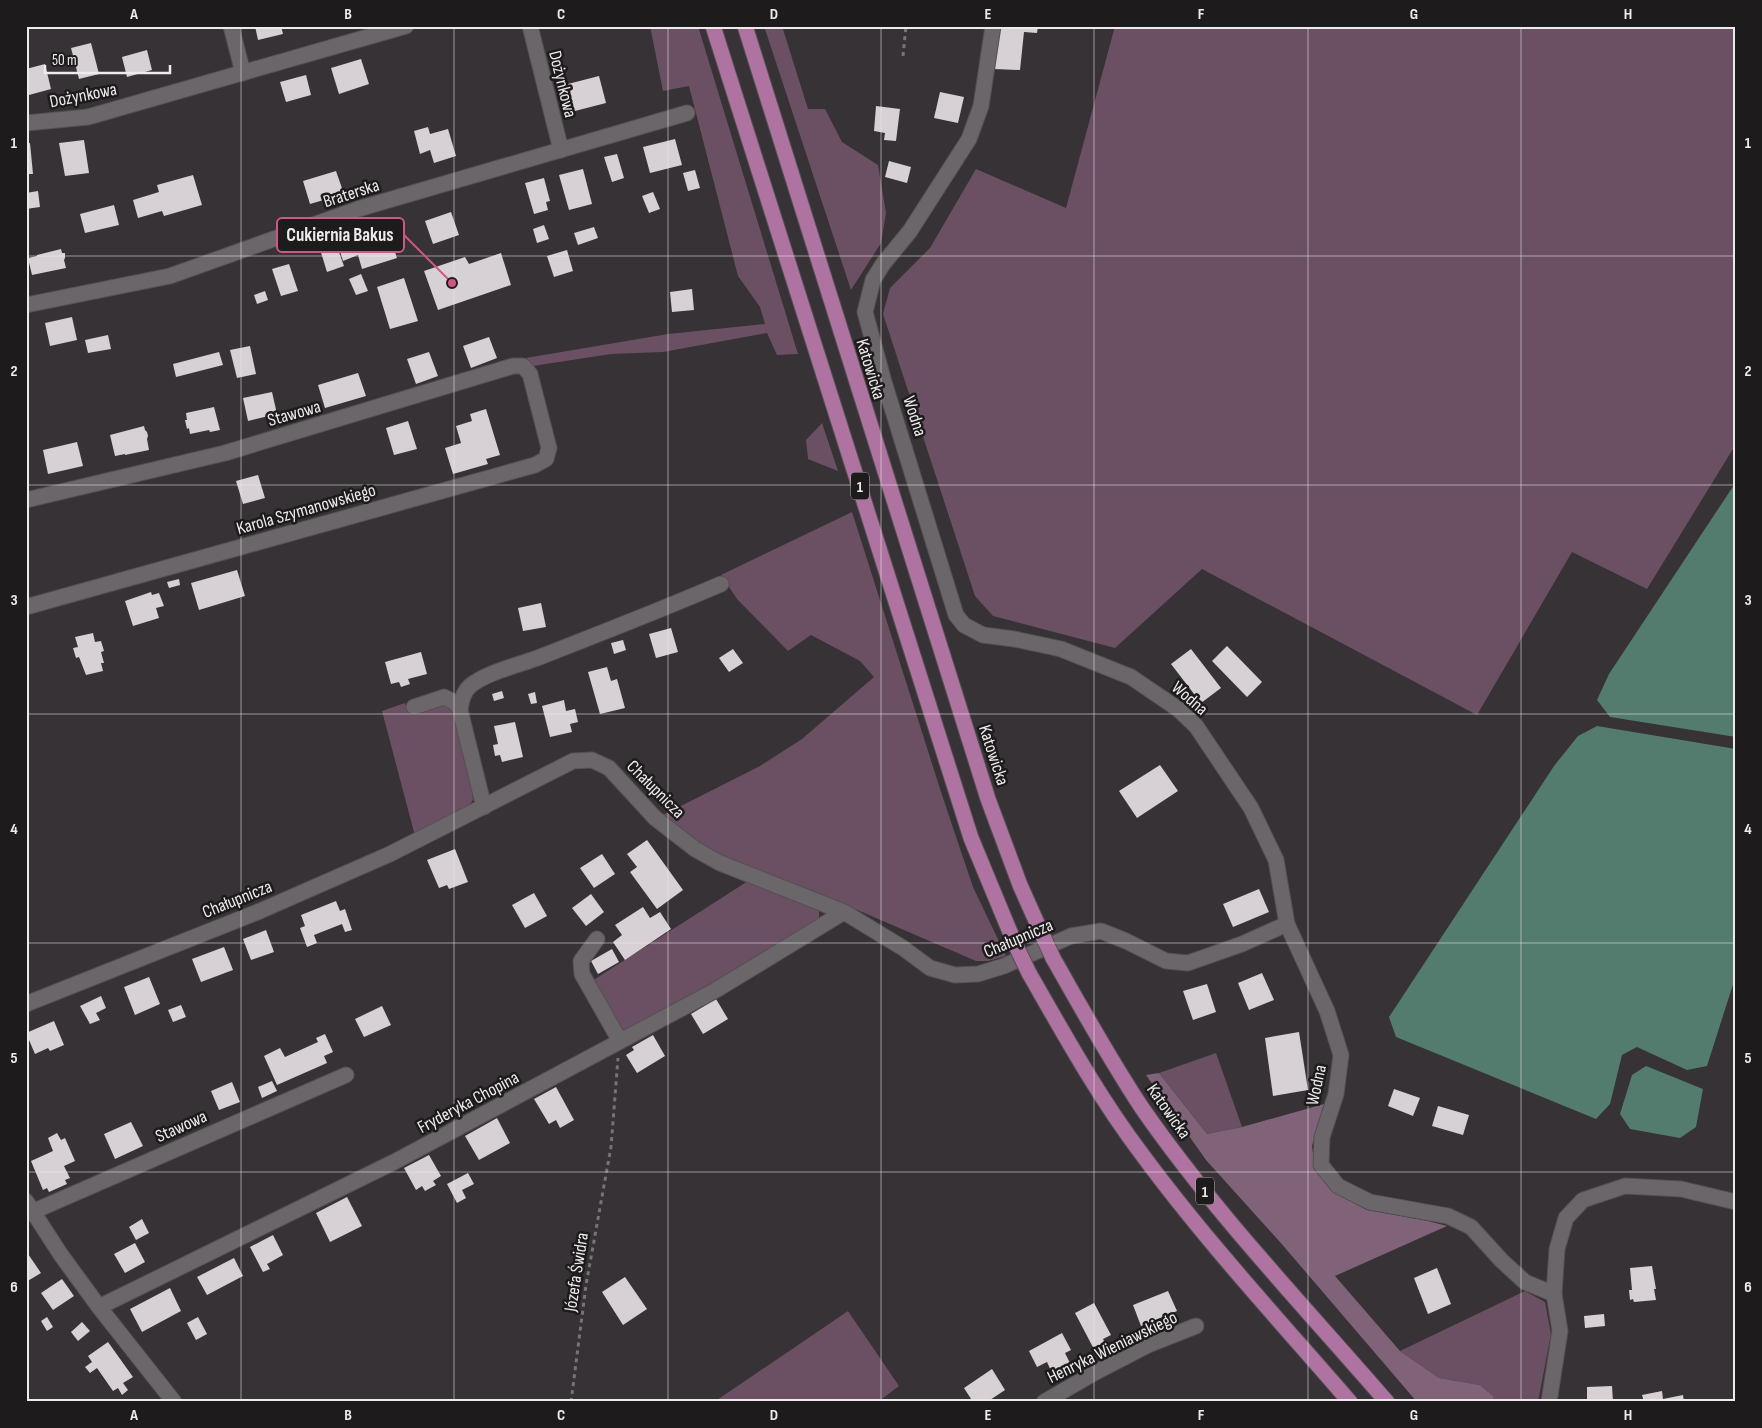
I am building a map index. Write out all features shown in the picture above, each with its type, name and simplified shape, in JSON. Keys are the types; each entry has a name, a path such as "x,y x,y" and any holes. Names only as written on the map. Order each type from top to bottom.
{"main road":[{"name":"1","path":"714,26 971,838 1015,944 1029,973 1077,1058 1140,1152 1201,1229 1350,1402"},
{"name":"Katowicka","path":"745,26 988,799 1020,885 1053,958 1099,1040 1142,1108 1192,1176 1387,1402"}],"street":[{"path":"231,26 243,73"},
{"name":"Dożynkowa","path":"26,124 88,117 406,26"},
{"name":"Dożynkowa","path":"530,26 561,150"},
{"name":"Wodna","path":"993,26 981,106 969,139 910,231 873,280 865,312 884,382 956,615 964,625 982,635 1014,639 1061,650 1131,677 1178,709 1196,726 1251,808 1276,860 1287,924 1327,1010 1341,1055 1336,1094 1322,1137 1321,1165 1338,1186 1370,1202 1448,1216 1471,1226 1502,1261 1525,1282 1554,1294"},
{"name":"Braterska","path":"26,305 170,276 358,209 687,113"},
{"name":"Stawowa","path":"26,500 225,453 429,393 513,366 523,366 530,374 540,411"},
{"name":"Karola Szymanowskiego","path":"26,607 536,465 546,459 549,448 540,411"},
{"path":"414,707 444,697 493,674 671,606 721,584"},
{"path":"460,710 462,699 468,687"},
{"path":"444,697 456,703 460,710 484,807"},
{"name":"Chałupnicza","path":"26,1004 268,907 390,854 573,761 592,760 609,768 655,818 695,849 720,863 844,912 903,948 930,968 955,975 978,974 1004,966 1071,936 1101,931 1166,961 1188,962 1242,944 1287,924"},
{"name":"Fryderyka Chopina","path":"99,1307 394,1162 716,990 844,912"},
{"path":"596,939 581,962 582,974 620,1041"},
{"name":"Stawowa","path":"174,1402 99,1307 29,1206 346,1075"},
{"path":"1549,1402 1560,1331 1554,1294 1557,1249 1566,1218 1583,1200 1626,1186 1681,1189 1736,1202"},
{"name":"Henryka Wieniawskiego","path":"1044,1402 1148,1345 1196,1326"}],"path":[{"path":"903,56 906,26"},
{"name":"Józefa Świdra","path":"572,1402 586,1285 611,1147 620,1041"}],"shaded area":[{"path":"650,26 698,26 798,354 777,355 767,333 663,352 611,354 533,366 520,359 668,334 765,324 760,307 738,276 689,86 663,91"},
{"path":"764,26 782,26 808,109 825,109 842,142 878,165 886,213 881,243 851,290"},
{"path":"1115,26 1736,26 1736,444 1647,589 1572,552 1477,715 1202,569 1115,648 993,616 975,596 883,314 890,288 930,248 976,169 1066,208"},
{"path":"822,423 838,471 808,459 806,440"},
{"path":"1736,482 1736,737 1610,717 1597,700 1609,674"},
{"path":"852,512 973,887 1006,956 988,961 976,961 848,906 725,859 701,846 663,815 760,766 802,739 874,677 860,661 811,635 788,651 737,599 721,575"},
{"path":"405,703 409,712 447,704 456,713 471,779 473,800 465,811 415,836 382,711"},
{"path":"1597,726 1736,749 1736,975 1707,1066 1687,1070 1637,1047 1622,1055 1610,1104 1596,1119 1396,1037 1389,1017 1554,766 1578,736"},
{"path":"748,881 819,908 819,921 695,996 681,1000 663,1013 622,1032 592,981"},
{"path":"1216,1053 1242,1127 1207,1134 1159,1073"},
{"path":"1646,1066 1703,1089 1696,1127 1680,1138 1630,1129 1620,1114 1632,1075"},
{"path":"1159,1073 1207,1134 1242,1127 1324,1104 1312,1146 1315,1168 1335,1193 1367,1210 1447,1226 1335,1276 1400,1351 1439,1378 1480,1385 1493,1396 1493,1402 1417,1402 1280,1242 1206,1160 1146,1075"},
{"path":"1525,1291 1545,1302 1551,1334 1538,1402 1493,1402 1493,1396 1480,1385 1439,1378 1400,1351"},
{"path":"848,1311 899,1386 878,1402 714,1402"}],"building":[{"path":"255,26 281,26 283,34 258,40"},
{"path":"999,26 1038,26 1037,33 1024,32 1020,70 994,69"},
{"path":"91,43 99,74 79,79 71,48"},
{"path":"147,50 152,70 127,77 122,57"},
{"path":"361,59 369,84 339,94 331,68"},
{"path":"45,64 51,89 29,95 26,86 26,69"},
{"path":"306,75 311,95 286,102 280,82"},
{"path":"599,76 606,103 571,112 564,85"},
{"path":"940,92 964,97 958,123 934,118"},
{"path":"876,106 900,109 896,141 884,140 885,133 874,131"},
{"path":"428,127 430,134 448,129 456,156 434,163 430,150 420,154 414,131"},
{"path":"675,139 682,165 650,173 643,147"},
{"path":"84,140 89,173 65,176 59,143"},
{"path":"30,143 33,174 26,174 26,144"},
{"path":"617,154 624,178 612,182 604,157"},
{"path":"889,161 911,167 907,183 885,177"},
{"path":"583,169 592,204 569,210 559,175"},
{"path":"695,170 700,188 688,191 683,173"},
{"path":"336,171 344,194 310,204 303,181"},
{"path":"193,175 202,205 164,216 162,211 138,218 133,200 159,192 157,185"},
{"path":"544,178 550,201 546,202 548,210 534,214 525,183"},
{"path":"38,191 40,207 26,209 26,193"},
{"path":"653,192 660,209 649,213 642,196"},
{"path":"114,205 119,225 85,233 80,214"},
{"path":"451,212 459,235 433,244 425,221"},
{"path":"544,225 549,239 537,243 533,229"},
{"path":"594,227 598,238 578,245 574,233"},
{"path":"388,231 397,258 362,269 358,255 343,261 339,248"},
{"path":"335,241 344,266 327,272 319,246"},
{"path":"61,249 62,253 65,253 66,268 32,275 28,258"},
{"path":"567,250 573,271 554,277 547,256"},
{"path":"501,253 511,285 438,310 424,271 465,257 469,264"},
{"path":"289,264 298,291 281,296 272,269"},
{"path":"361,274 368,291 356,295 349,279"},
{"path":"404,278 418,321 390,329 377,287"},
{"path":"692,289 694,310 672,312 670,292"},
{"path":"265,291 268,300 257,304 254,295"},
{"path":"72,317 77,340 50,346 45,323"},
{"path":"108,335 111,349 88,353 85,340"},
{"path":"489,337 497,358 471,368 463,346"},
{"path":"250,346 256,374 237,378 230,350"},
{"path":"219,352 223,365 176,377 173,364"},
{"path":"429,352 438,376 416,384 407,359"},
{"path":"358,373 366,396 325,408 318,385"},
{"path":"272,392 277,414 248,421 243,398"},
{"path":"214,407 220,430 190,434 185,420 187,420 186,413"},
{"path":"486,409 500,455 486,459 488,464 453,474 445,448 461,443 456,426 472,421 470,414"},
{"path":"408,421 417,449 394,455 386,428"},
{"path":"144,426 148,436 149,450 115,456 110,435"},
{"path":"77,442 83,466 48,474 43,450"},
{"path":"258,475 265,498 243,504 236,481"},
{"path":"237,570 245,596 199,610 191,583"},
{"path":"179,579 180,585 169,588 167,582"},
{"path":"151,592 152,595 159,593 164,606 156,608 159,618 133,626 125,601"},
{"path":"541,603 546,627 523,631 518,608"},
{"path":"671,628 678,652 656,658 649,634"},
{"path":"93,633 95,642 101,641 104,651 101,652 104,663 101,663 103,671 86,675 79,657 76,658 73,648 78,647 75,637"},
{"path":"623,640 626,650 614,654 611,643"},
{"path":"1227,646 1262,682 1247,697 1212,661"},
{"path":"733,649 743,663 729,672 719,658"},
{"path":"1191,649 1221,688 1201,703 1171,664"},
{"path":"421,652 427,674 408,679 410,684 401,687 399,682 391,684 385,662"},
{"path":"607,667 611,681 617,679 625,708 600,714 588,672"},
{"path":"502,691 504,698 494,701 492,694"},
{"path":"535,692 537,703 531,704 528,694"},
{"path":"564,700 566,711 575,709 578,722 570,724 572,732 550,737 542,706"},
{"path":"515,722 523,757 502,762 500,755 495,756 493,745 498,744 494,726"},
{"path":"1160,765 1178,791 1137,818 1119,791"},
{"path":"647,840 683,890 657,909 630,872 637,867 627,854"},
{"path":"455,849 468,882 449,889 447,885 439,888 427,860"},
{"path":"602,854 615,874 594,888 580,868"},
{"path":"1259,889 1269,912 1233,927 1223,904"},
{"path":"534,893 547,916 525,928 512,905"},
{"path":"591,894 604,912 586,926 572,908"},
{"path":"336,901 340,911 345,909 352,930 345,932 342,924 314,935 317,943 307,947 300,928 305,926 301,915"},
{"path":"643,907 650,918 660,912 671,929 625,960 613,942 622,935 615,925"},
{"path":"266,930 274,952 251,960 243,939"},
{"path":"224,947 233,970 201,982 192,959"},
{"path":"612,949 619,962 598,974 591,961"},
{"path":"1262,973 1274,1000 1249,1010 1238,983"},
{"path":"149,977 160,1004 135,1015 124,987"},
{"path":"1207,984 1216,1012 1193,1020 1183,991"},
{"path":"101,996 106,1008 96,1013 100,1020 90,1024 80,1006"},
{"path":"716,999 728,1019 703,1034 691,1014"},
{"path":"181,1005 186,1017 173,1022 168,1010"},
{"path":"382,1006 391,1025 364,1037 355,1019"},
{"path":"54,1021 64,1045 50,1051 48,1048 35,1054 26,1033"},
{"path":"1299,1032 1308,1090 1273,1096 1265,1038"},
{"path":"325,1034 333,1052 324,1056 327,1063 277,1085 264,1056 280,1048 285,1057 318,1042 316,1038"},
{"path":"653,1035 665,1056 637,1073 626,1055 634,1050 632,1047"},
{"path":"272,1081 277,1091 262,1098 258,1087"},
{"path":"232,1082 240,1102 219,1110 211,1091"},
{"path":"556,1087 574,1120 560,1128 556,1120 549,1124 534,1099"},
{"path":"1394,1089 1420,1098 1413,1116 1388,1106"},
{"path":"1438,1106 1469,1115 1463,1135 1432,1126"},
{"path":"497,1118 510,1143 479,1160 465,1136"},
{"path":"131,1122 143,1146 115,1159 104,1134"},
{"path":"57,1133 61,1140 65,1138 75,1161 64,1166 70,1178 65,1180 67,1184 49,1192 47,1188 43,1190 31,1161 53,1151 48,1138"},
{"path":"429,1155 441,1176 433,1181 436,1185 425,1191 422,1186 416,1190 404,1168"},
{"path":"468,1173 474,1184 462,1190 466,1198 457,1203 447,1184"},
{"path":"347,1197 362,1226 330,1242 316,1213"},
{"path":"142,1219 149,1233 136,1240 129,1227"},
{"path":"273,1235 283,1255 267,1264 270,1269 263,1272 250,1247"},
{"path":"135,1243 145,1262 125,1273 114,1254"},
{"path":"26,1251 41,1273 26,1282"},
{"path":"234,1258 243,1276 207,1295 197,1277"},
{"path":"1652,1266 1656,1300 1634,1302 1633,1299 1630,1300 1629,1290 1632,1290 1630,1268"},
{"path":"1437,1268 1451,1304 1428,1314 1414,1278"},
{"path":"625,1277 647,1309 623,1325 602,1292"},
{"path":"62,1279 74,1296 53,1310 41,1293"},
{"path":"170,1288 181,1311 142,1332 130,1309"},
{"path":"1168,1291 1177,1311 1141,1326 1133,1305"},
{"path":"1094,1303 1111,1335 1103,1339 1107,1347 1096,1353 1075,1313"},
{"path":"1604,1314 1605,1326 1585,1328 1584,1316"},
{"path":"47,1317 53,1327 47,1331 41,1321"},
{"path":"198,1317 207,1334 196,1340 187,1323"},
{"path":"82,1322 90,1331 78,1341 71,1332"},
{"path":"1062,1333 1071,1350 1065,1353 1070,1363 1052,1373 1047,1362 1037,1367 1029,1351"},
{"path":"108,1342 133,1377 123,1383 128,1390 122,1395 118,1388 113,1391 97,1368 90,1373 85,1367 92,1362 88,1356"},
{"path":"992,1369 1005,1390 987,1402 973,1402 964,1388"},
{"path":"1612,1386 1613,1402 1587,1402 1587,1387"},
{"path":"1662,1391 1663,1399 1683,1395 1684,1402 1644,1402 1642,1395"}],"place":[{"name":"Cukiernia Bakus","path":"452,283"}]}
